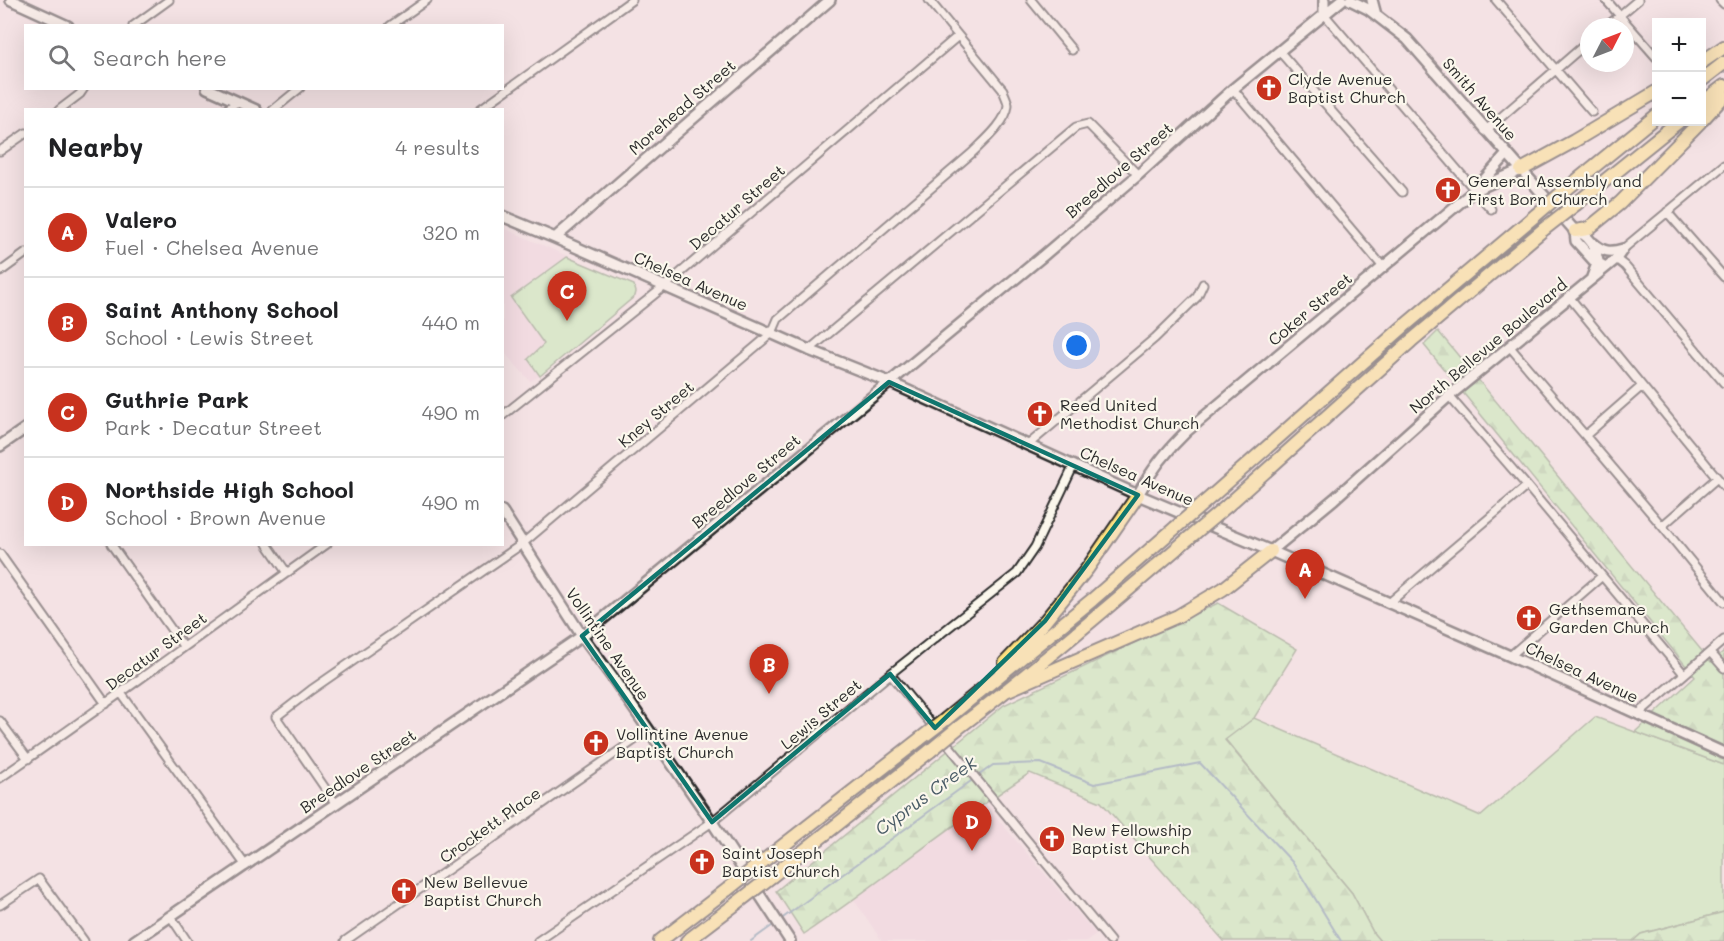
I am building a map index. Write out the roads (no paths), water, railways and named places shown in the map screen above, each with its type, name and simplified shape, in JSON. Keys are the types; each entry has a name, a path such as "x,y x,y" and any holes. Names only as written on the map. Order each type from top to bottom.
{"highway":[{"path":"1706,59 1724,47"},
{"path":"1706,76 1724,63"},
{"path":"1706,99 1724,86"},
{"path":"1521,170 1652,94"},
{"path":"1706,116 1724,96"},
{"path":"660,941 946,719 1092,600 1411,320 1652,119"},
{"path":"687,941 1008,690 1103,612 1227,506 1411,341 1544,229 1673,126"},
{"path":"1575,231 1588,229 1620,203 1696,126"},
{"path":"963,705 1045,621 1087,569 1138,495"},
{"path":"1008,690 1178,616 1223,589 1271,551"}],"main road":[{"path":"12,0 64,24"},
{"name":"Morehead Street","path":"555,238 830,0"},
{"path":"1324,0 1324,14"},
{"name":"Breedlove Street","path":"134,941 582,636 1044,255 1233,89 1342,0"},
{"name":"Smith Avenue","path":"1350,0 1394,28 1419,52 1575,231 1585,234 1604,251 1613,252 1623,249"},
{"path":"1371,0 1376,15"},
{"path":"211,90 251,108"},
{"path":"1475,190 1507,154"},
{"name":"Coker Street","path":"1138,495 1167,450 1187,431 1475,190 1521,170"},
{"name":"Chelsea Avenue","path":"504,217 809,350 889,382 1138,495 1510,656 1724,753"},
{"name":"Smith Avenue","path":"1575,231 1576,241 1598,264"},
{"path":"1590,240 1598,264 1592,279"},
{"name":"North Bellevue Boulevard","path":"1271,551 1343,491 1449,396 1570,298 1613,261 1623,249"},
{"path":"1598,264 1613,261"},
{"path":"0,446 24,429"},
{"name":"Vollintine Avenue","path":"504,514 582,636 650,730 788,937"}],"street":[{"path":"136,24 169,0"},
{"path":"393,24 427,0"},
{"path":"482,108 632,0"},
{"path":"929,0 958,36"},
{"path":"1031,0 1072,50"},
{"path":"1496,0 1592,112"},
{"path":"1606,0 1652,53"},
{"path":"1617,18 1638,0"},
{"path":"1720,0 1724,4"},
{"path":"1324,14 1491,209"},
{"name":"Kney Street","path":"336,804 276,717 311,690 522,544 772,333 778,319 972,153 1003,119 1008,105 1003,90 958,36"},
{"name":"Decatur Street","path":"504,414 665,286 958,36"},
{"path":"1485,130 1580,49"},
{"path":"1280,52 1402,192"},
{"path":"1233,89 1383,267"},
{"path":"62,108 83,90"},
{"path":"275,108 298,90"},
{"path":"229,108 237,102"},
{"path":"809,350 1076,127 1088,124 1137,175"},
{"path":"0,151 24,134"},
{"name":"North Bellevue Boulevard","path":"1623,249 1724,165"},
{"path":"1668,212 1724,278"},
{"path":"0,272 24,255"},
{"path":"1613,261 1625,266 1724,382"},
{"path":"1029,444 1155,338 1197,297 1203,284"},
{"path":"1570,298 1724,486"},
{"path":"1510,347 1724,602"},
{"path":"1586,435 1642,386"},
{"path":"1449,396 1684,674"},
{"name":"Lewis Street","path":"538,941 712,822 890,674 1017,573 1035,547 1074,465"},
{"path":"1662,526 1717,478"},
{"path":"1389,603 1527,486"},
{"path":"112,546 183,646"},
{"path":"268,546 287,573"},
{"name":"Decatur Street","path":"0,778 106,704 183,646 248,603 324,546"},
{"path":"0,554 106,704"},
{"path":"1510,656 1602,576"},
{"path":"1638,714 1724,640"},
{"path":"1710,652 1724,668"},
{"path":"890,674 1110,941"},
{"path":"121,693 246,866"},
{"path":"0,722 28,759"},
{"name":"Crockett Place","path":"345,941 650,730"},
{"path":"0,905 39,879 84,941"},
{"path":"171,916 187,941"}],"waterway":[{"name":"Cyprus Creek","path":"780,920 993,765 1041,763 1094,784 1200,763 1294,864 1341,941"},
{"name":"Cyprus Creek","path":"751,941 776,923"}],"place":[{"name":"Clyde Avenue Baptist Church","path":"1269,88"},
{"name":"General Assembly and First Born Church","path":"1448,190"},
{"name":"Guthrie Park","path":"567,321"},
{"name":"Reed United Methodist Church","path":"1040,414"},
{"name":"Valero","path":"1305,599"},
{"name":"Gethsemane Garden Church","path":"1529,618"},
{"name":"Saint Anthony School","path":"769,694"},
{"name":"Vollintine Avenue Baptist Church","path":"596,743"},
{"name":"New Fellowship Baptist Church","path":"1052,839"},
{"name":"Northside High School","path":"972,851"},
{"name":"Saint Joseph Baptist Church","path":"702,862"},
{"name":"New Bellevue Baptist Church","path":"404,891"}]}
